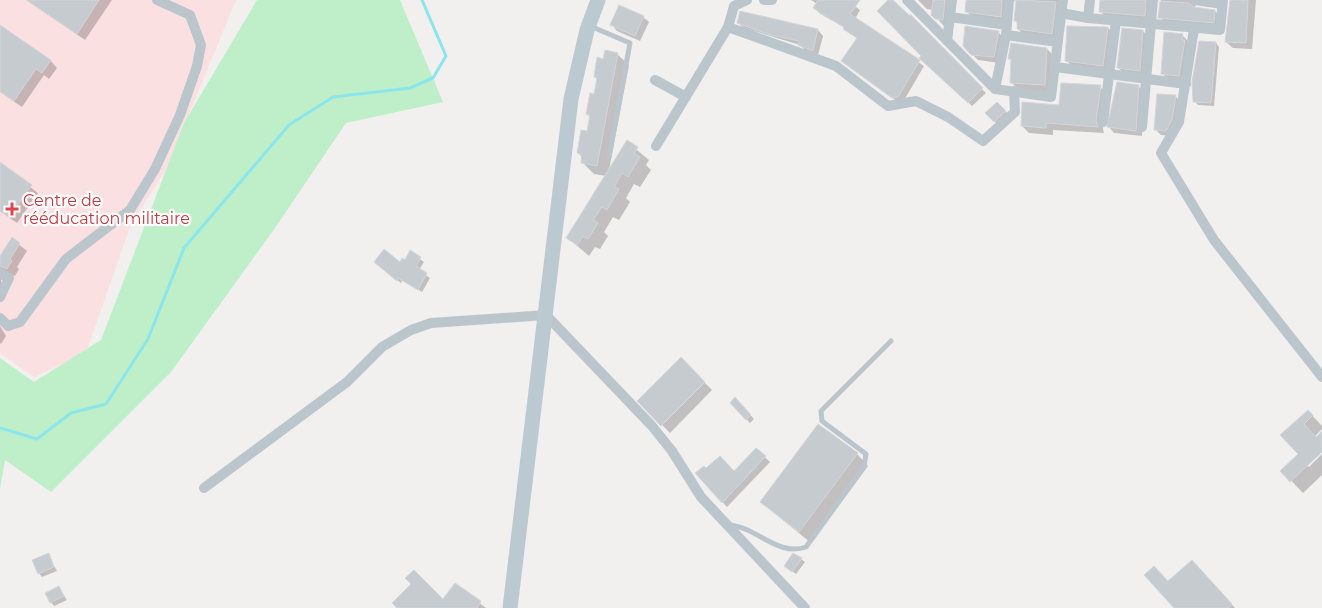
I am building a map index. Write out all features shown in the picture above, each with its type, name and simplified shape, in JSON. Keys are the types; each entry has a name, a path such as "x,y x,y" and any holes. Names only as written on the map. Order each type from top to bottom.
{"main road":[{"path":"510,608 571,99 588,26 598,0"}],"street":[{"path":"0,318 8,326 20,322 66,259 130,210 155,170 180,115 197,66 201,45 190,15 157,0"},
{"path":"656,146 728,27 734,6 747,0"},
{"path":"764,0 772,0"},
{"path":"907,0 995,89 1051,97 1063,0"},
{"path":"948,41 952,0"},
{"path":"995,89 1006,30 1009,0"},
{"path":"1088,18 1090,0"},
{"path":"1142,127 1153,0"},
{"path":"1062,13 1088,18 1220,30 1223,2 1195,0"},
{"path":"950,17 1058,42"},
{"path":"1103,122 1116,21"},
{"path":"728,27 836,66 888,106 916,100 948,117 983,141 1015,112 1014,91"},
{"path":"1194,29 1179,122 1161,153 1214,240 1322,376"},
{"path":"1055,67 1146,77 1186,84"},
{"path":"655,80 686,97"},
{"path":"0,273 9,278 0,296"},
{"path":"204,488 347,382 382,347 411,330 431,323 546,315 652,426 672,451 701,497 804,608"}],"lane":[{"path":"588,26 630,43 609,156"},
{"path":"729,525 748,530 781,548 792,550 806,547 864,467 867,459 866,454 822,421 821,411 891,341"}],"shaded area":[{"path":"0,0 236,0 166,170 131,224 86,353 34,377 0,353"}],"green space":[{"path":"257,0 400,0 443,102 346,123 275,228 171,372 51,492 5,460 0,489 0,358 34,382 101,340 184,123"}],"building":[{"path":"27,0 99,0 77,34"},
{"path":"818,0 860,0 850,14 920,60 898,97 892,98 841,61 857,38 843,29 844,27 813,8"},
{"path":"888,0 893,0 910,16 910,14 983,88 968,103 919,58 921,56 877,11"},
{"path":"933,0 945,0 943,20 935,19 931,15"},
{"path":"966,0 1002,0 1001,17 965,12"},
{"path":"1016,0 1056,2 1052,34 1017,29 1017,21 1014,21"},
{"path":"1100,0 1146,0 1145,16 1099,12"},
{"path":"1230,0 1248,0 1246,43 1225,42"},
{"path":"1160,1 1189,3 1194,7 1215,10 1214,23 1158,18"},
{"path":"619,5 644,16 635,36 610,25"},
{"path":"740,11 818,29 813,51 798,45 799,41 770,35 737,23"},
{"path":"0,25 51,60 42,73 36,69 14,101 0,91"},
{"path":"965,26 999,31 994,57 971,55 963,46"},
{"path":"1067,26 1108,27 1103,66 1065,61"},
{"path":"1122,28 1143,30 1140,71 1117,68"},
{"path":"1164,32 1183,34 1182,40 1185,40 1179,76 1161,74"},
{"path":"1199,41 1216,42 1211,103 1193,102 1192,82"},
{"path":"1011,43 1047,48 1045,85 1010,83 1011,59 1008,59"},
{"path":"605,50 618,53 597,166 581,163 582,154 577,153 581,130 587,131 590,115 586,114 590,93 594,94 597,78 594,77 597,57 603,59"},
{"path":"1117,82 1139,85 1136,131 1107,127"},
{"path":"1061,83 1101,85 1096,121 1098,127 1046,123 1046,128 1021,126 1022,102 1059,105"},
{"path":"1157,94 1176,95 1172,120 1166,131 1154,130"},
{"path":"997,102 1006,111 994,122 985,113"},
{"path":"627,140 638,147 634,154 640,157 628,177 622,173 614,187 619,189 607,210 602,207 593,220 598,223 588,239 583,236 577,245 566,238"},
{"path":"0,162 32,185 9,216 0,210"},
{"path":"12,237 20,243 10,259 12,261 7,269 0,266 0,256"},
{"path":"384,249 400,262 402,258 405,260 410,250 421,257 416,266 427,273 418,290 398,278 397,281 374,262"},
{"path":"681,357 705,382 661,426 637,401"},
{"path":"735,397 751,415 746,420 730,403"},
{"path":"1308,410 1313,415 1304,424 1316,437 1322,431 1322,452 1290,482 1280,471 1298,454 1280,435"},
{"path":"818,424 858,453 799,532 760,502"},
{"path":"756,448 766,456 722,503 695,473 704,466 706,468 720,456 734,471"},
{"path":"49,553 54,567 38,574 32,560"},
{"path":"793,553 802,558 792,572 784,566"},
{"path":"1192,560 1232,604 1228,608 1174,608 1144,575 1154,566 1168,581"},
{"path":"414,570 443,599 455,583 481,601 477,608 397,608 392,603 411,584 405,578"},
{"path":"59,586 64,596 50,603 45,593"}],"waterway":[{"path":"0,428 37,439 71,413 106,404 148,339 184,248 289,125 333,97 410,88 433,78 446,56 422,0"}],"place":[{"name":"Centre de rééducation militaire","path":"12,209"}]}
